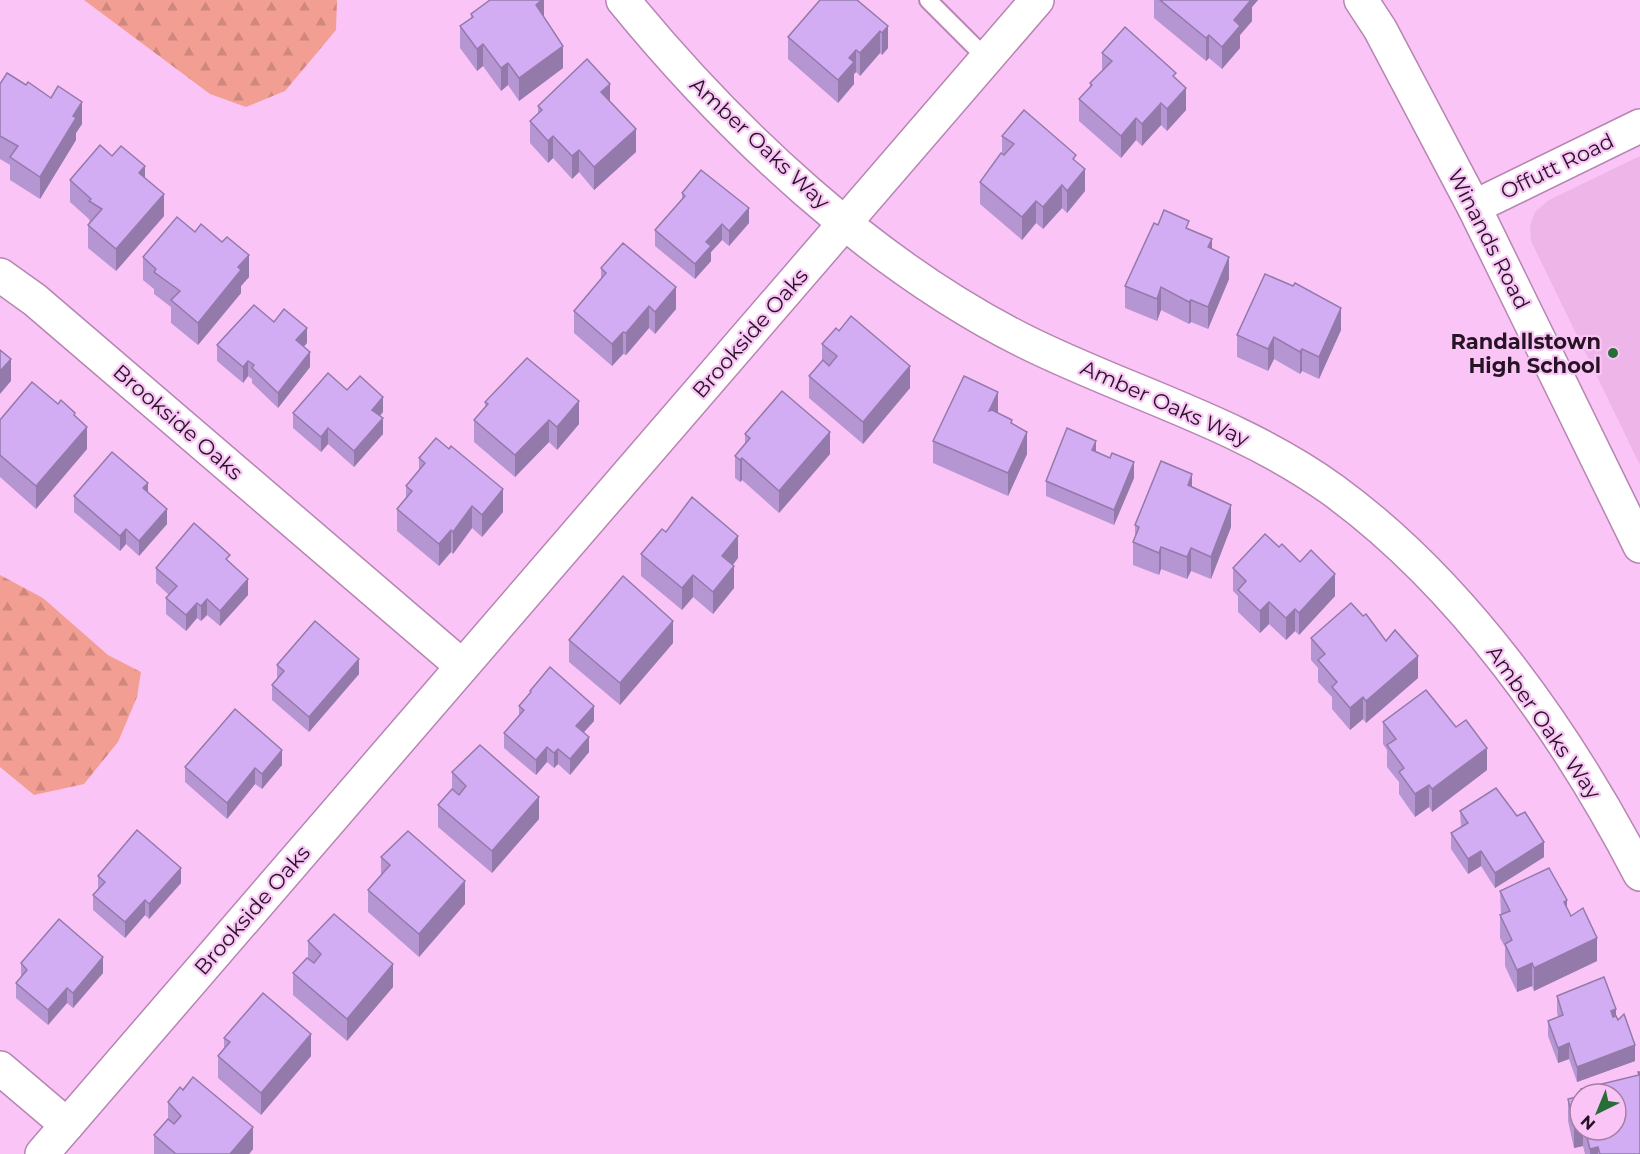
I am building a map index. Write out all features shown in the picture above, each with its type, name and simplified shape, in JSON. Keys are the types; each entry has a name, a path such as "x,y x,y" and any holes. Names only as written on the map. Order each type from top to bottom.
{"street":[{"name":"Amber Oaks Way","path":"623,0 666,53 726,117 845,222 918,279 964,309 1026,342 1226,428 1331,489 1373,522 1424,570 1509,666 1554,730 1613,822 1640,874"},
{"name":"Brookside Oaks","path":"42,1154 1037,0"},
{"name":"Winands Road","path":"1361,0 1380,29 1474,207 1640,546"},
{"name":"Offutt Road","path":"1474,207 1640,126"},
{"name":"Brookside Oaks","path":"0,275 35,300 462,666"},
{"path":"0,1068 67,1125"}],"lane":[{"path":"928,0 986,58"}],"shaded area":[{"name":"Randallstown High School","path":"1640,156 1640,465 1531,241 1530,226 1535,212 1549,200"}],"green space":[{"path":"84,0 337,0 336,30 285,91 246,107 210,94"},
{"path":"0,575 43,598 108,655 141,672 137,697 118,742 84,784 34,795 0,767"}],"building":[{"path":"490,0 542,0 536,5 563,46 519,78 508,63 501,68 483,44 477,49 460,26 473,17 471,14"},
{"path":"820,0 857,0 888,26 882,33 880,31 860,53 856,50 849,58 854,62 838,80 788,37"},
{"path":"1160,0 1251,0 1234,20 1240,26 1222,47 1209,35 1206,38"},
{"path":"1125,27 1176,73 1173,76 1186,88 1167,109 1161,103 1142,124 1136,118 1121,136 1079,99 1092,85 1090,83 1112,61 1102,53"},
{"path":"587,59 610,84 601,92 636,129 594,167 579,150 572,156 553,136 548,141 530,121 542,110 538,106"},
{"path":"7,73 26,85 28,82 51,98 58,86 82,102 73,116 76,118 40,177 10,157 18,146 0,136 0,84"},
{"path":"1024,110 1076,155 1073,159 1085,169 1067,191 1062,185 1043,207 1036,201 1022,217 980,182 1001,153 1004,155 1014,144 1002,136"},
{"path":"100,145 112,156 121,146 145,166 139,173 164,194 116,249 88,225 102,209 89,201 91,199 70,180"},
{"path":"701,170 749,208 729,231 722,224 706,242 711,246 695,264 655,230 685,196 682,193"},
{"path":"1164,210 1189,221 1186,228 1212,239 1208,247 1229,257 1208,307 1191,300 1189,302 1161,287 1157,299 1125,286 1154,223 1158,225"},
{"path":"177,217 195,232 201,224 222,242 227,237 249,255 238,267 241,270 198,323 171,300 180,291 154,272 156,269 143,257"},
{"path":"623,243 676,287 655,312 649,306 626,333 623,332 612,344 574,311 606,273 601,268"},
{"path":"1265,274 1293,286 1295,283 1341,308 1319,357 1302,349 1300,352 1274,337 1268,349 1237,335"},
{"path":"254,305 274,322 284,309 307,328 296,340 310,352 278,393 252,368 254,365 248,361 243,367 217,345"},
{"path":"851,316 910,366 863,422 809,376 823,360 829,366 837,356 822,344 836,328 839,331"},
{"path":"0,350 11,359 0,371"},
{"path":"527,358 579,401 557,427 549,420 515,455 474,420 488,404 485,402"},
{"path":"328,373 347,390 360,376 383,397 372,410 383,418 354,451 328,428 321,437 293,413"},
{"path":"964,376 998,392 989,411 992,410 1012,420 1011,423 1027,432 1008,473 933,441"},
{"path":"32,382 58,404 61,400 87,427 36,486 0,455 0,420"},
{"path":"782,391 830,432 779,491 742,458 740,460 735,456 750,438 745,434"},
{"path":"1067,428 1096,441 1092,450 1110,458 1112,453 1134,462 1114,510 1046,481"},
{"path":"436,438 449,449 451,446 503,489 482,515 472,506 453,532 451,530 439,544 397,509 412,491 406,486 425,463 419,458"},
{"path":"112,452 148,483 143,488 167,509 139,541 126,529 120,536 74,496"},
{"path":"1161,461 1192,474 1188,485 1231,505 1211,557 1191,548 1187,557 1161,547 1159,553 1133,542 1139,527 1135,525"},
{"path":"692,497 738,536 722,556 734,566 713,592 693,575 682,588 641,554 662,529 666,532"},
{"path":"194,523 230,555 226,559 248,579 220,611 207,599 201,606 197,603 186,615 166,598 177,586 156,568"},
{"path":"1265,534 1279,547 1282,544 1300,562 1311,550 1335,574 1299,613 1295,609 1286,618 1269,602 1260,611 1238,590 1246,581 1233,568"},
{"path":"623,576 673,621 620,683 569,640"},
{"path":"1351,603 1363,616 1366,614 1386,641 1395,630 1418,656 1366,701 1363,697 1350,708 1332,687 1337,682 1318,660 1325,654 1311,638"},
{"path":"315,621 359,659 309,717 272,685 284,671 277,665"},
{"path":"550,667 594,706 576,726 589,737 570,759 558,749 554,753 547,747 536,760 504,733 524,710 519,706"},
{"path":"1426,690 1456,727 1466,720 1487,748 1432,789 1429,785 1415,794 1399,772 1404,768 1387,745 1396,739 1383,722"},
{"path":"235,709 282,750 262,774 255,768 227,803 185,767"},
{"path":"480,745 539,797 492,851 438,805 452,789 459,795 466,786 452,772"},
{"path":"1496,788 1517,816 1525,812 1544,842 1495,873 1481,851 1468,859 1451,833 1468,823 1460,811"},
{"path":"137,830 181,868 149,904 145,900 125,922 93,895 105,882 98,876"},
{"path":"408,831 465,881 419,934 368,890 390,865 381,857"},
{"path":"1549,868 1567,900 1564,902 1571,916 1583,908 1597,938 1534,968 1532,963 1517,970 1505,944 1512,940 1500,915 1510,911 1500,891"},
{"path":"334,914 393,964 347,1019 293,973 307,958 314,963 321,954 308,941"},
{"path":"59,919 103,957 73,993 67,988 48,1010 16,983 27,970 21,963"},
{"path":"1604,977 1616,1009 1611,1011 1613,1017 1616,1016 1618,1020 1624,1014 1635,1045 1577,1067 1569,1043 1558,1048 1548,1021 1563,1015 1557,996"},
{"path":"263,993 311,1034 261,1093 218,1056 230,1042 224,1038"},
{"path":"1638,1072 1640,1072 1640,1154 1600,1154 1598,1147 1590,1149 1588,1142 1628,1142 1628,1082 1610,1082 1639,1075"},
{"path":"193,1077 253,1127 230,1154 176,1154 154,1135 168,1119 174,1124 181,1116 168,1102 180,1087 183,1090"}],"place":[{"name":"Randallstown High School","path":"1613,353"}]}
